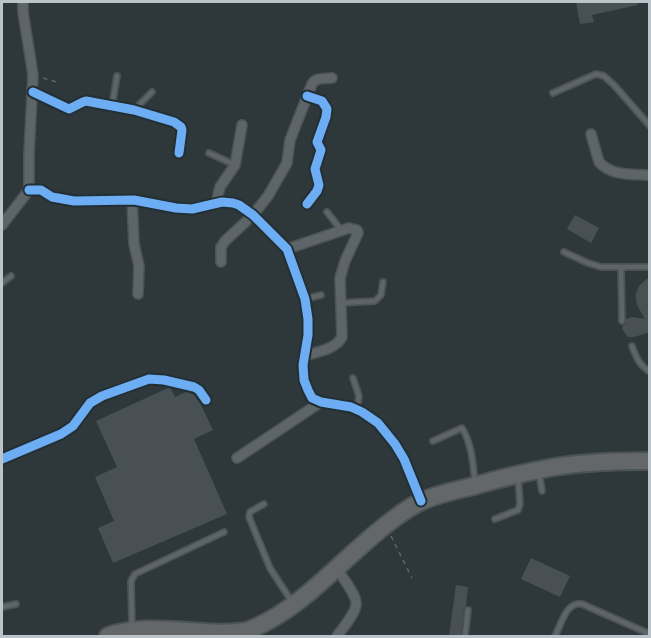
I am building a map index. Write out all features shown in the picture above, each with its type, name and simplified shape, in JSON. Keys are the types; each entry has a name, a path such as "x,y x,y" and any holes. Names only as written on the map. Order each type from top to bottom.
{"highway":[{"path":"108,636 133,631 198,636 229,636 245,632 268,622 294,604 385,526 421,501 539,470 619,461 650,461"}],"street":[{"path":"2,225 29,190 33,75 23,2"},
{"path":"221,262 221,247 225,241 253,215 268,196 287,164 290,140 314,80 332,78"},
{"path":"33,92 69,109 86,101 134,110 174,122 181,127 182,133 179,153"},
{"path":"307,96 322,101 327,109 317,142 321,150 315,169 319,185 307,204"},
{"path":"216,204 220,187 235,165 242,125"},
{"path":"591,134 601,165 614,172 650,175"},
{"path":"29,190 41,190 52,197 74,201 132,200 192,208 233,203 253,215 287,249 305,299 308,335 303,365 304,380 312,398 357,409 378,423 404,459 421,501"},
{"path":"132,200 134,244 139,266 138,294"},
{"path":"287,249 341,230 353,228 358,233 342,268 340,278 341,340 337,345 304,356"},
{"path":"2,459 61,434 73,426 90,403 102,396 149,379 194,387 206,400"},
{"path":"237,458 321,402"},
{"path":"337,569 357,604 337,636"}],"lane":[{"path":"553,93 600,74 614,85 650,126"},
{"path":"112,106 117,76"},
{"path":"134,110 152,92"},
{"path":"209,153 235,165"},
{"path":"327,212 341,230"},
{"path":"564,252 601,267 650,267"},
{"path":"621,267 622,321"},
{"path":"2,283 11,276"},
{"path":"341,303 375,301 381,295 383,282"},
{"path":"305,299 321,295"},
{"path":"632,346 638,360 650,372"},
{"path":"352,378 358,396 357,409"},
{"path":"433,441 462,428 467,436 475,485"},
{"path":"539,470 542,491"},
{"path":"495,519 518,510 520,504 518,474"},
{"path":"264,504 250,512 249,517 270,568 294,604"},
{"path":"133,631 131,581 135,574 224,532"},
{"path":"555,636 570,606 576,603 650,634"},
{"path":"2,607 16,604"},
{"path":"465,636 468,610"}],"path":[{"path":"33,75 60,83"},
{"path":"385,526 412,578"}],"building":[{"path":"576,2 638,2 638,5 592,15 594,22 580,24"},
{"path":"575,215 599,228 591,243 567,229"},
{"path":"650,277 650,332 628,337 622,329 626,324 626,319 632,317 645,319 638,307 636,293 639,286"},
{"path":"168,388 175,397 186,392 194,395 213,430 194,439 227,514 113,563 98,528 114,521 95,477 117,467 96,421"},
{"path":"531,558 570,576 560,597 521,579"},
{"path":"456,585 468,587 466,606 461,636 449,636"}],"cycle path":[{"path":"33,92 69,109 86,101 134,110 174,122 182,130 179,153"},
{"path":"307,96 322,101 327,109 317,142 321,150 315,169 319,185 307,204"},
{"path":"29,190 41,190 52,197 74,201 134,200 176,208 192,209 222,202 233,203 253,215 287,249 305,299 308,335 303,365 304,380 312,398 321,402 351,407 378,423 404,459 421,501"},
{"path":"2,459 61,434 73,426 90,403 102,396 149,379 194,387 206,400"}]}
